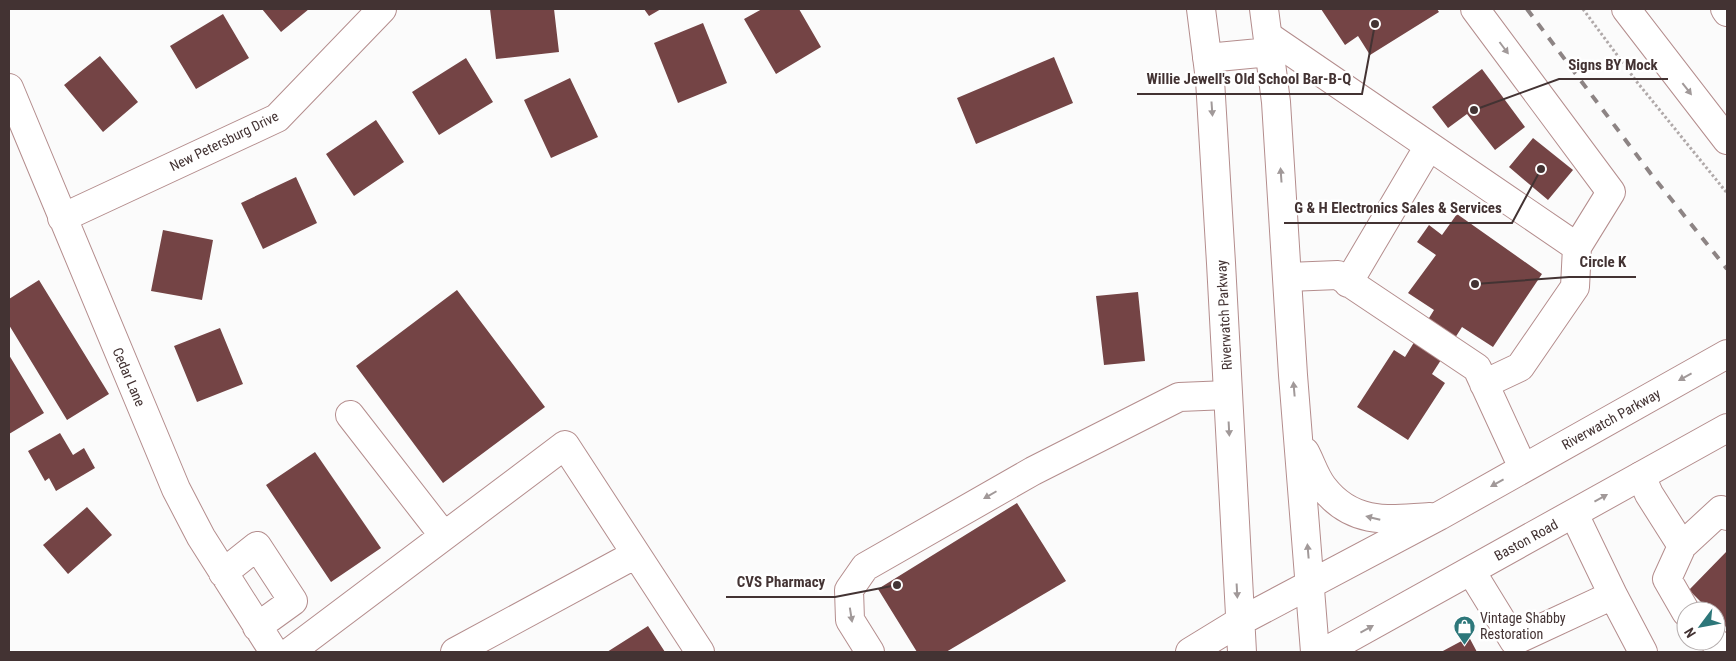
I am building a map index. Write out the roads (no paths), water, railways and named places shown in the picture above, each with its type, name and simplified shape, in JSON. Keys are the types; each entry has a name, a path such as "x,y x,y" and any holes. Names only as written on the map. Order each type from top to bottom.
{"main road":[{"name":"New Petersburg Drive","path":"62,218 277,118 382,9"},
{"name":"Riverwatch Parkway","path":"1201,9 1207,58 1228,396 1238,622 1242,652"},
{"path":"1264,9 1276,102 1298,439 1315,652"},
{"path":"1475,9 1611,192 1577,247 1576,287 1520,367 1484,384"},
{"path":"1626,9 1727,140"},
{"path":"1207,58 1269,44 1430,146 1577,247"},
{"name":"Cedar Lane","path":"9,88 176,489 201,537 274,652"},
{"path":"1348,283 1430,146"},
{"path":"1288,277 1338,275 1478,368 1523,468"},
{"name":"Riverwatch Parkway","path":"1190,652 1238,622 1439,516 1722,352"},
{"path":"870,652 850,620 849,590 865,567 1033,471 1179,397 1228,396"},
{"path":"350,416 444,536"},
{"name":"Baston Road","path":"1324,652 1641,476 1714,442 1727,428"},
{"path":"1298,439 1323,487 1340,504 1355,512 1382,520 1439,516"},
{"path":"290,652 565,445 700,652"},
{"path":"1641,476 1649,494 1682,546"},
{"path":"1680,601 1667,579 1682,546 1721,510 1727,516"},
{"path":"1574,514 1642,652"},
{"path":"223,573 257,546 293,600 258,627"},
{"path":"455,652 636,554"},
{"path":"1471,571 1516,646 1613,595"}],"railway":[{"path":"1527,9 1651,174 1727,269"}],"place":[{"name":"Willie Jewell's Old School Bar-B-Q","path":"1375,24"},
{"name":"Signs BY Mock","path":"1474,110"},
{"name":"G & H Electronics Sales & Services","path":"1541,169"},
{"name":"Circle K","path":"1475,284"},
{"name":"CVS Pharmacy","path":"897,585"},
{"name":"Vintage Shabby Restoration","path":"1464,645"}]}
